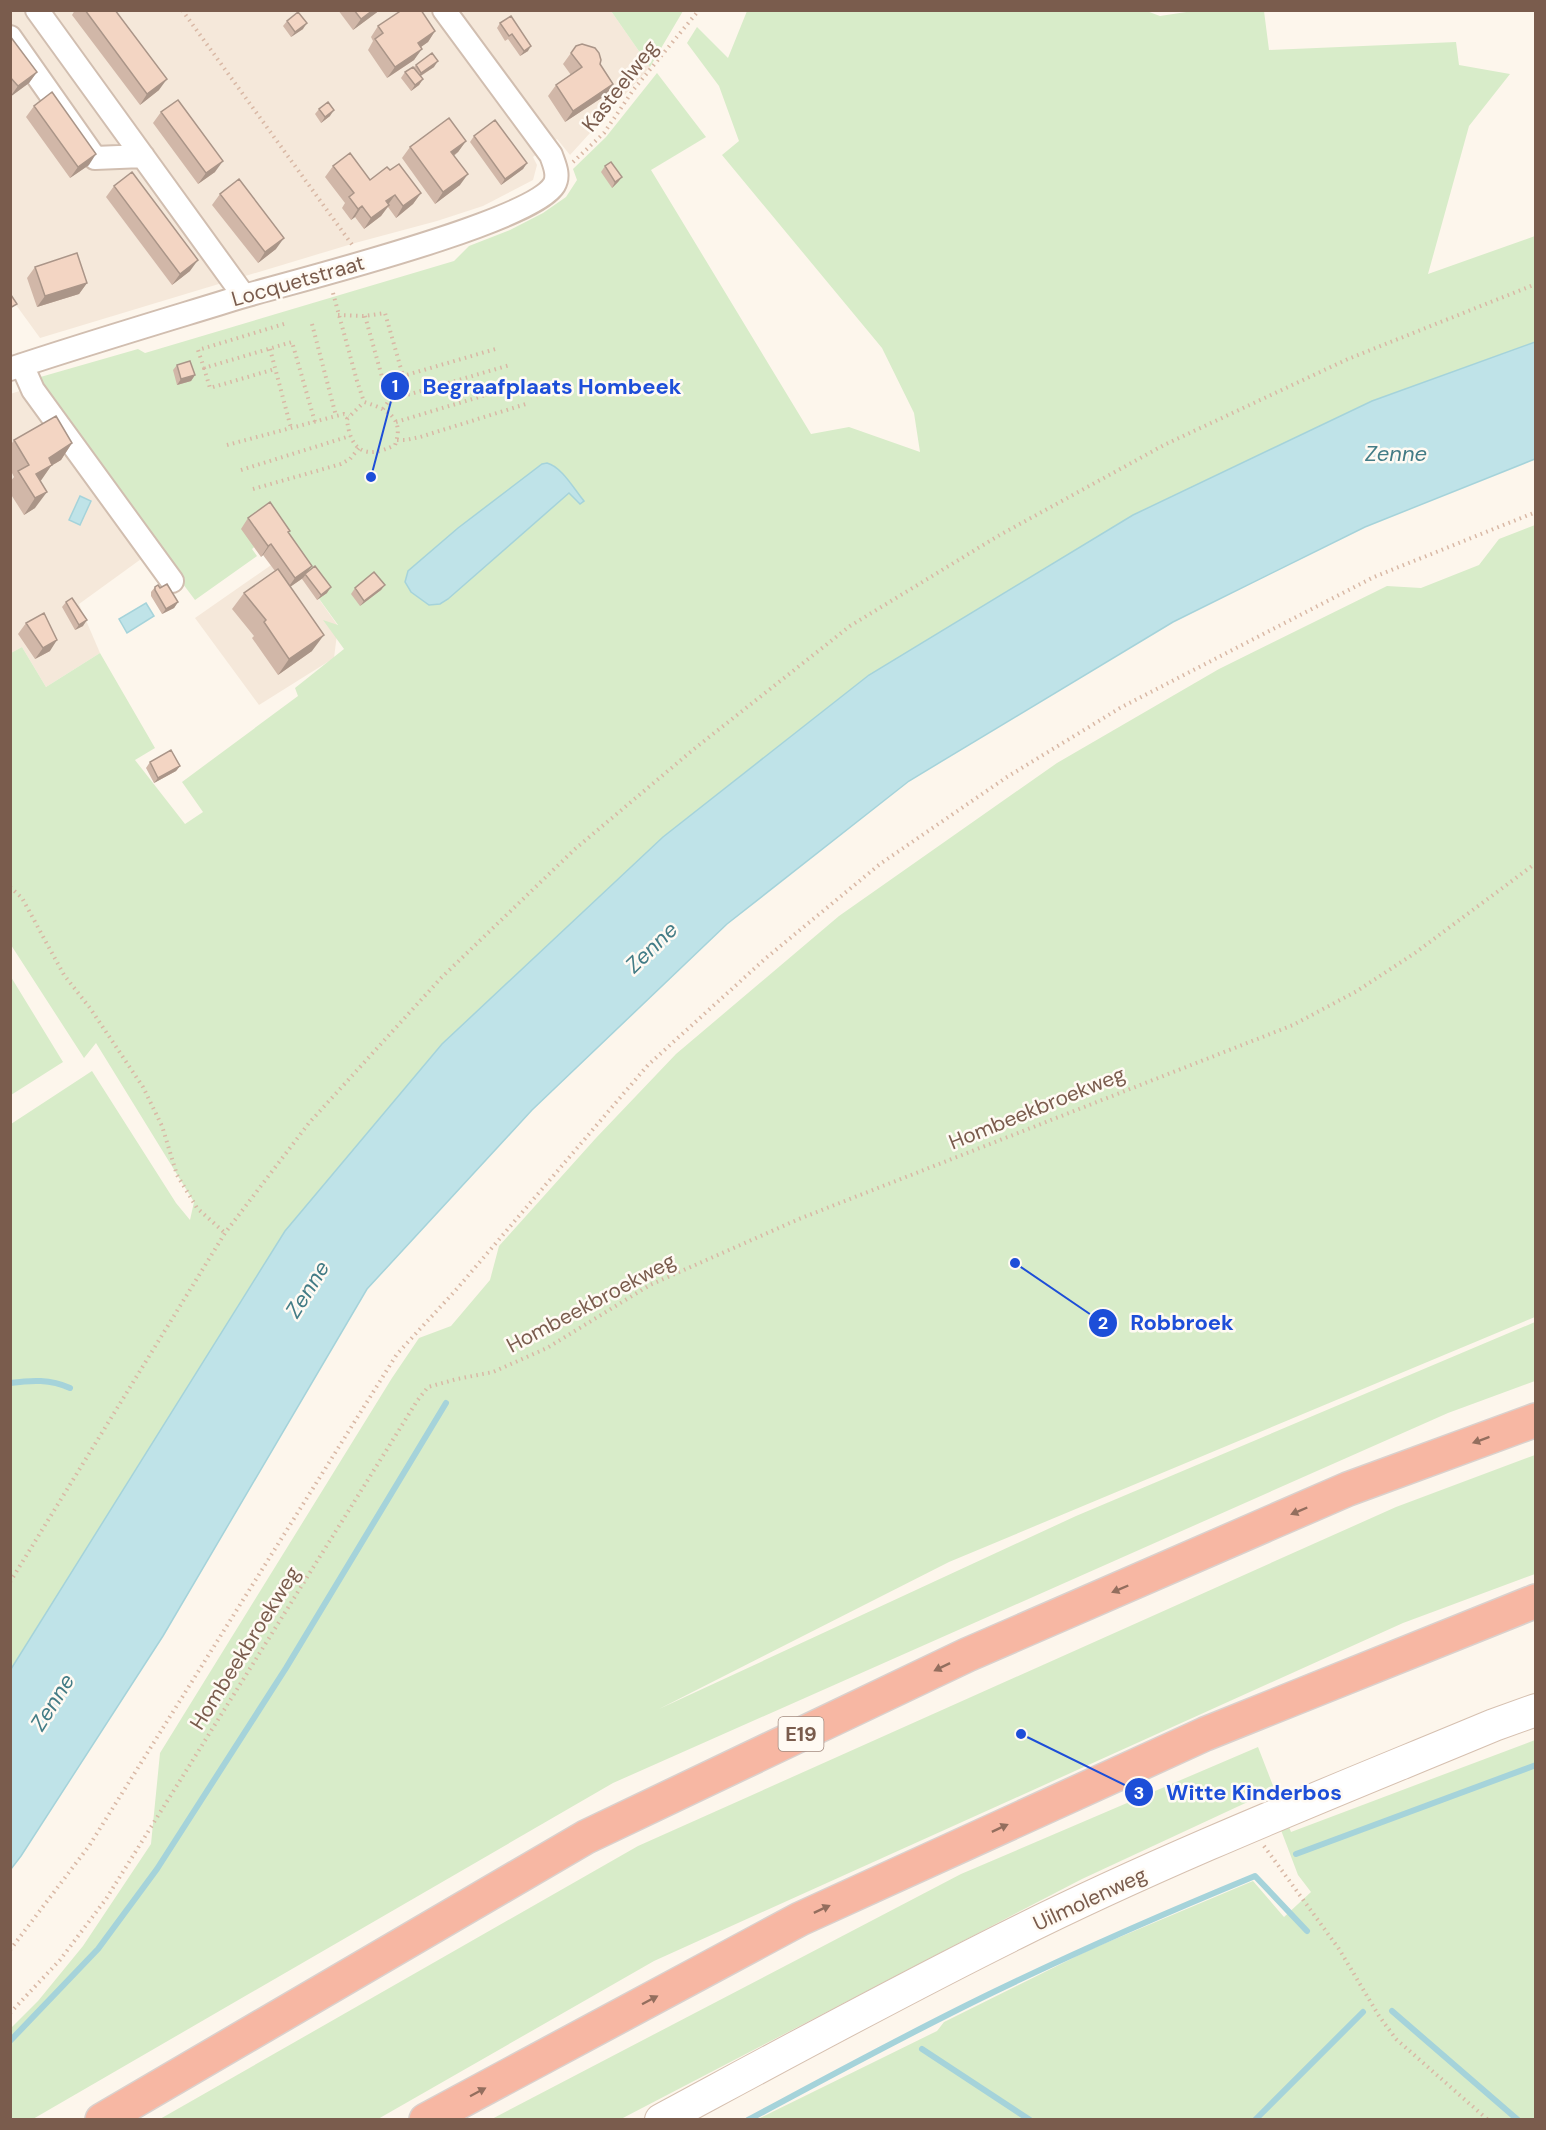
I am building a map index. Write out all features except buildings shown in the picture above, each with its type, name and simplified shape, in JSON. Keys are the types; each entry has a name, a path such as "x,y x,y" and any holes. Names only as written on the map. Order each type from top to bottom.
{"highway":[{"name":"E19","path":"102,2120 586,1837 967,1655 1348,1490 1536,1420"},
{"path":"426,2120 800,1919 1205,1734 1536,1601"}],"main road":[{"name":"Uilmolenweg","path":"661,2120 816,2036 1015,1934 1250,1827 1494,1725 1536,1710"}],"street":[{"path":"37,10 244,296"},
{"path":"444,10 551,155 557,172"},
{"path":"10,37 95,159 143,156"},
{"name":"Locquetstraat","path":"172,581 16,367 467,230 536,200 554,185 557,172"}],"path":[{"path":"182,10 364,262"},
{"name":"Kasteelweg","path":"557,172 584,154 604,133 634,90 699,10"},
{"path":"328,272 338,315 364,402"},
{"path":"10,1582 225,1233 309,1123 441,978 575,849 694,749 850,626 998,536 1164,445 1348,358 1536,284"},
{"path":"338,315 365,316 385,313 408,395"},
{"path":"365,316 389,402"},
{"path":"275,369 210,388 198,350 284,324"},
{"path":"312,324 336,416"},
{"path":"204,368 292,342 315,422"},
{"path":"404,376 499,348"},
{"path":"270,349 291,428"},
{"path":"383,409 389,402 408,395 510,365"},
{"path":"396,422 519,385"},
{"path":"364,402 391,413 399,435 395,445 381,452 365,451 356,446 350,436 346,418 364,402"},
{"path":"397,440 413,438 526,404"},
{"path":"227,445 344,414 349,416"},
{"path":"241,470 350,436"},
{"path":"254,489 341,464 350,459 359,448"},
{"path":"10,1950 89,1846 397,1354 463,1281 648,1065 766,958 880,864 1007,777 1120,708 1363,582 1536,512"},
{"name":"Hombeekbroekweg","path":"10,2013 60,1960 106,1899 417,1401 428,1387 457,1378 493,1372 536,1353 650,1285 799,1219 1293,1025 1357,991 1415,953 1536,863"},
{"path":"10,887 22,898 64,975 90,1008 143,1087 162,1126 177,1175 197,1208 225,1233"},
{"path":"1250,1827 1339,1949 1396,2039 1488,2120"}],"shaded area":[{"path":"10,11 611,11 650,67 570,155 557,139 533,157 537,165 533,180 483,206 40,338 11,298"},
{"path":"23,390 148,554 79,604 100,653 46,687 22,647 11,653 10,394"},
{"path":"287,554 338,626 334,658 259,705 195,618"}],"green space":[{"path":"1144,10 1160,16 1193,11 1264,11 1269,50 1456,42 1459,65 1510,74 1469,126 1428,274 1535,236 1535,342 1372,401 869,675 663,837 442,1044 285,1231 11,1669 11,1124 92,1071 176,1203 190,1220 194,1202 96,1043 84,1058 11,945 11,653 22,647 46,687 100,653 155,748 135,760 185,824 203,812 182,782 298,696 295,688 344,649 323,620 338,625 271,532 252,549 257,556 195,600 30,380 138,349 145,353 454,261 469,246 510,230 543,213 566,197 577,180 573,169 606,137 657,73 706,137 651,170 811,434 849,427 920,452 914,413 882,348 722,155 739,141 719,86 687,43 697,27 728,58 747,11"},
{"path":"611,11 683,11 650,67"},
{"path":"1535,525 1535,1317 949,1562 659,1709 1076,1516 1535,1322 1535,1381 1448,1413 613,1783 33,2119 11,2119 11,2028 38,2001 83,1946 151,1844 160,1753 392,1378 419,1338 451,1326 490,1280 499,1246 596,1138 676,1054 839,916 1057,763 1219,669 1387,586 1421,588 1479,565 1499,539"},
{"path":"11,977 63,1062 10,1095"},
{"path":"1535,1455 1535,1574 1403,1623 654,1961 378,2119 160,2119 638,1846 1396,1507"},
{"path":"1535,1740 1535,2119 758,2119 937,2031 944,2022 1089,1950 1253,1881 1284,1917 1311,1892 1298,1875 1267,1793 1082,1879 621,2119 490,2120 961,1874 1258,1747 1291,1832"}],"water":[{"name":"Zenne","path":"1535,342 1535,459 1365,527 1173,622 909,781 727,924 532,1110 367,1289 163,1636 11,1869 11,1669 285,1231 442,1044 663,837 869,675 1133,515 1372,401"},
{"path":"547,463 563,474 584,501 580,504 569,493 440,604 429,605 411,592 405,582 408,571 458,528 542,464"},
{"path":"80,496 91,501 80,525 69,520"},
{"path":"146,603 154,616 127,633 119,619"}],"waterway":[{"path":"10,1383 41,1381 70,1388"},
{"path":"10,2041 98,1949 157,1869 286,1668 446,1403"},
{"path":"1296,1854 1536,1765"},
{"path":"748,2120 1002,1988 1128,1930 1255,1876 1307,1931"},
{"path":"1392,2011 1518,2120"},
{"path":"1255,2120 1363,2012"},
{"path":"922,2049 1030,2120"}],"place":[{"name":"Begraafplaats Hombeek","path":"371,477"},
{"name":"Robbroek","path":"1015,1263"},
{"name":"Witte Kinderbos","path":"1021,1734"}]}
